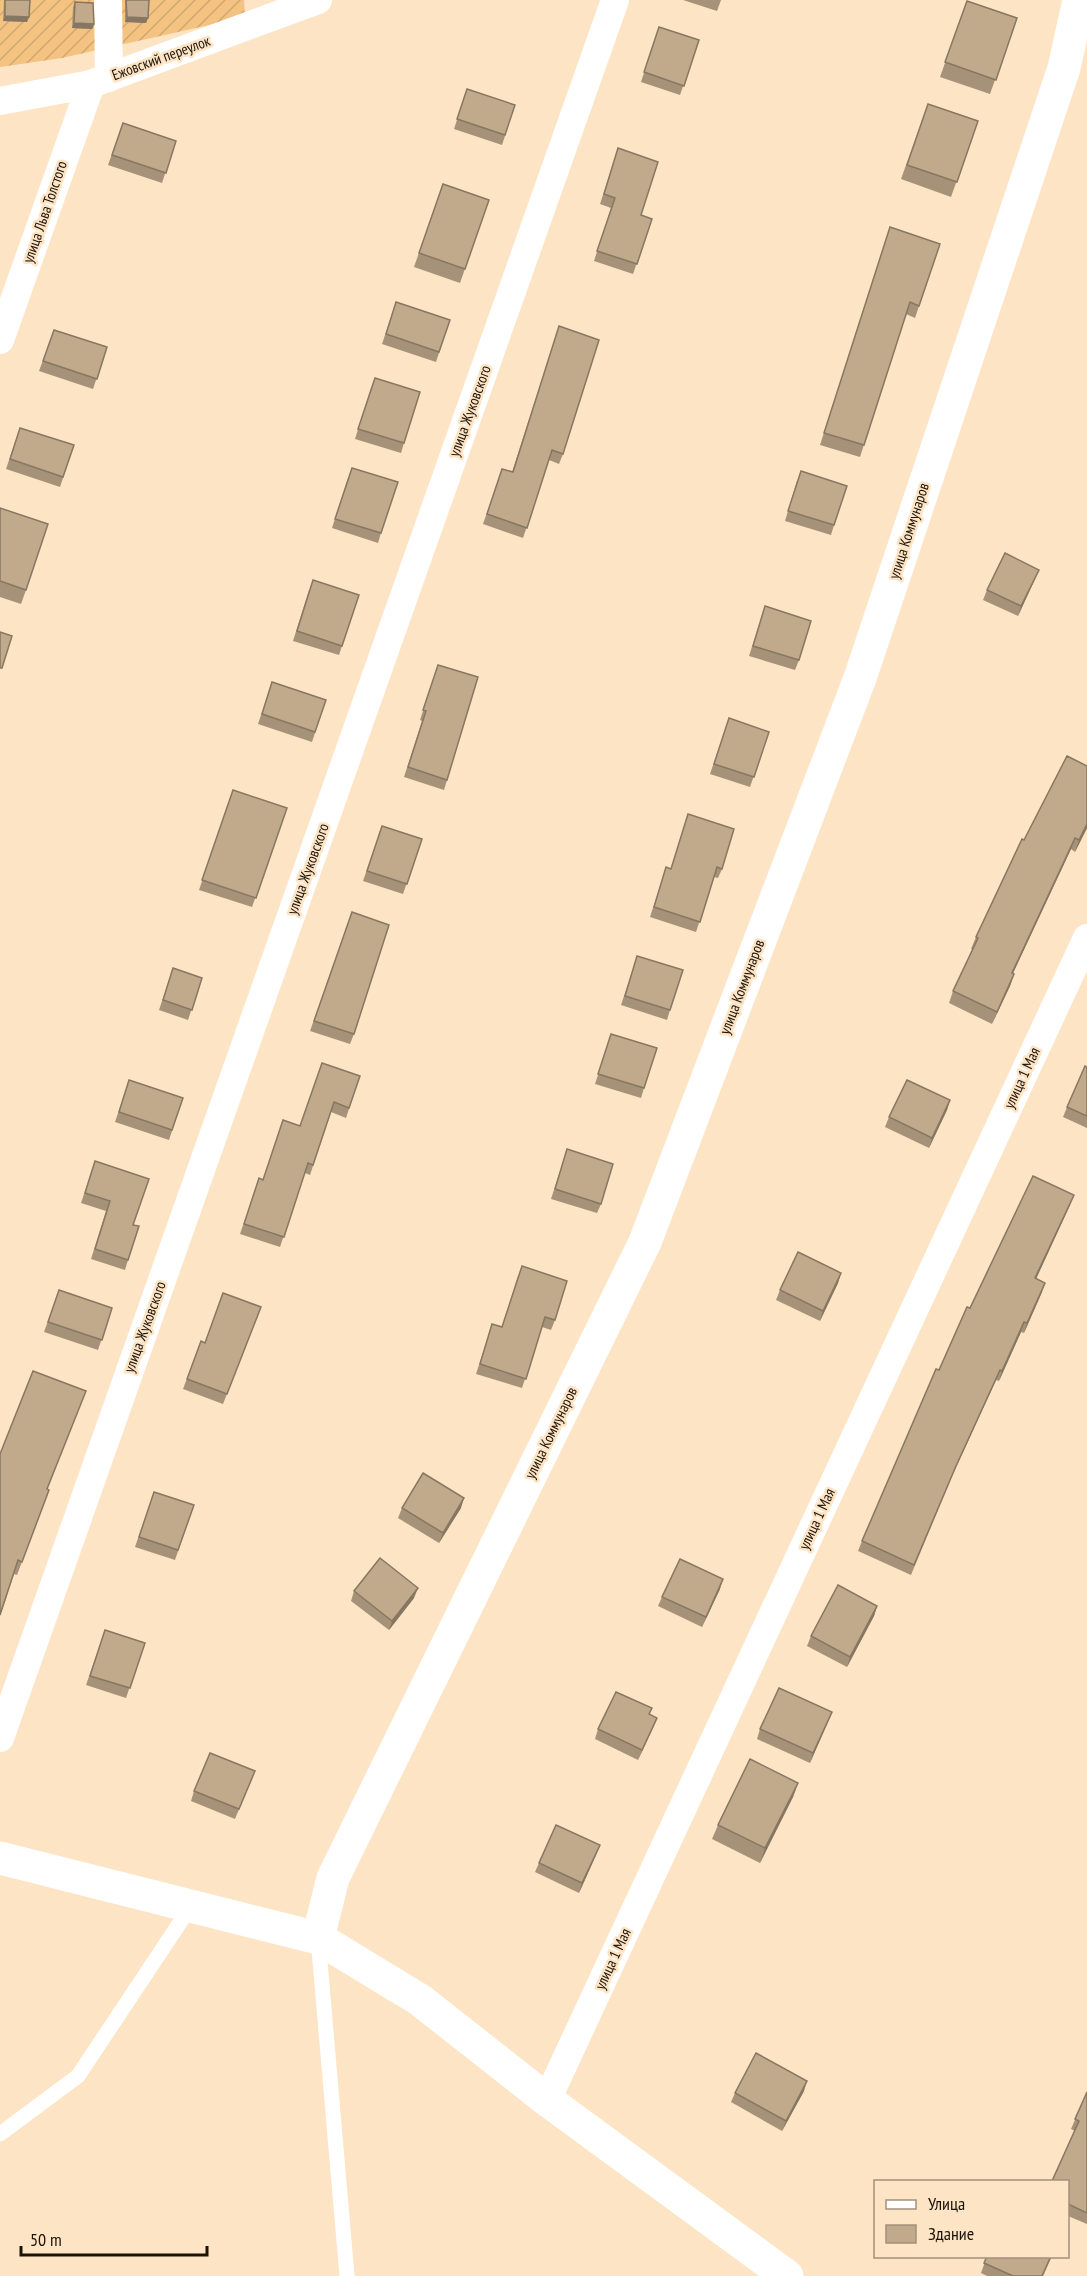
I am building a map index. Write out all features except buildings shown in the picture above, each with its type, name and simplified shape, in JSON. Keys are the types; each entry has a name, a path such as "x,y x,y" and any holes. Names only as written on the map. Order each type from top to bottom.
{"main road":[{"name":"улица Коммунаров","path":"318,1938 333,1878 645,1242 860,678 1064,68 1080,0"},
{"path":"0,1858 318,1938 420,2000 548,2100 787,2276"}],"street":[{"path":"100,81 108,0"},
{"name":"Ежовский переулок","path":"0,101 100,81 318,0"},
{"name":"улица Жуковского","path":"0,1738 615,0"},
{"name":"улица Льва Толстого","path":"0,340 100,81"},
{"name":"улица 1 Мая","path":"548,2100 1087,938"}],"lane":[{"path":"0,2134 78,2076 191,1905"},
{"path":"318,1938 347,2276"}],"shaded area":[{"path":"0,0 244,0 245,17 62,58 0,67"}]}
